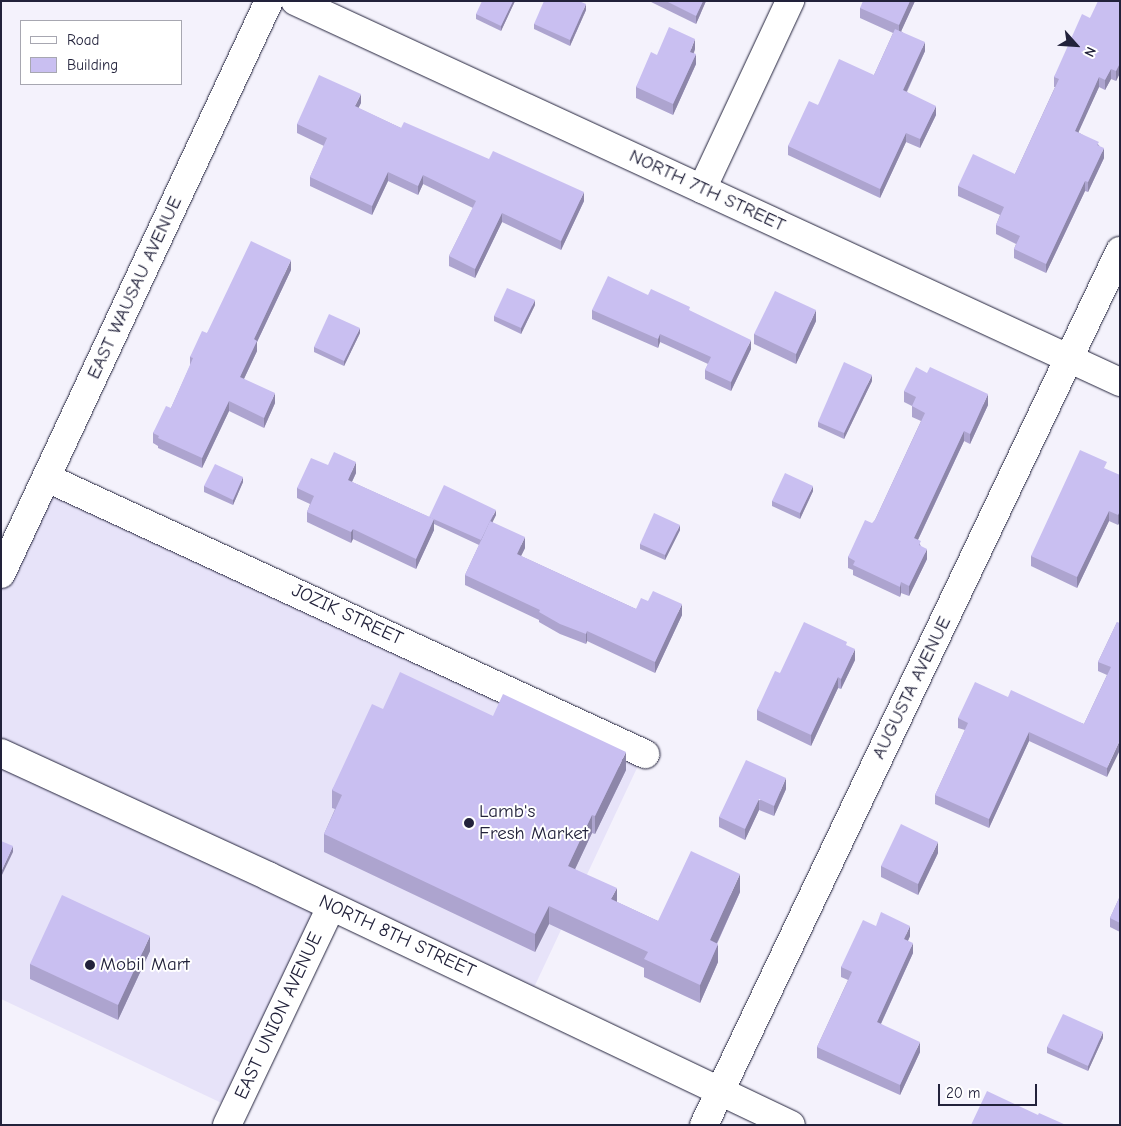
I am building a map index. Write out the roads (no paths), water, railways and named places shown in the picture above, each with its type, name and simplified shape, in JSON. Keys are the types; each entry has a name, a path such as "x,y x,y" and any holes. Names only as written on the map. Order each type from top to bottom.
{"street":[{"name":"EAST WAUSAU AVENUE","path":"1,574 269,1"},
{"name":"NORTH 7TH STREET","path":"295,1 1120,382"},
{"path":"702,189 790,1"},
{"name":"AUGUSTA AVENUE","path":"704,1125 1120,252"},
{"name":"JOZIK STREET","path":"47,478 646,754"},
{"name":"NORTH 8TH STREET","path":"1,752 331,906 791,1125"},
{"name":"EAST UNION AVENUE","path":"227,1125 331,906"}],"place":[{"name":"Lamb's Fresh Market","path":"469,823"},
{"name":"Mobil Mart","path":"90,965"}]}
